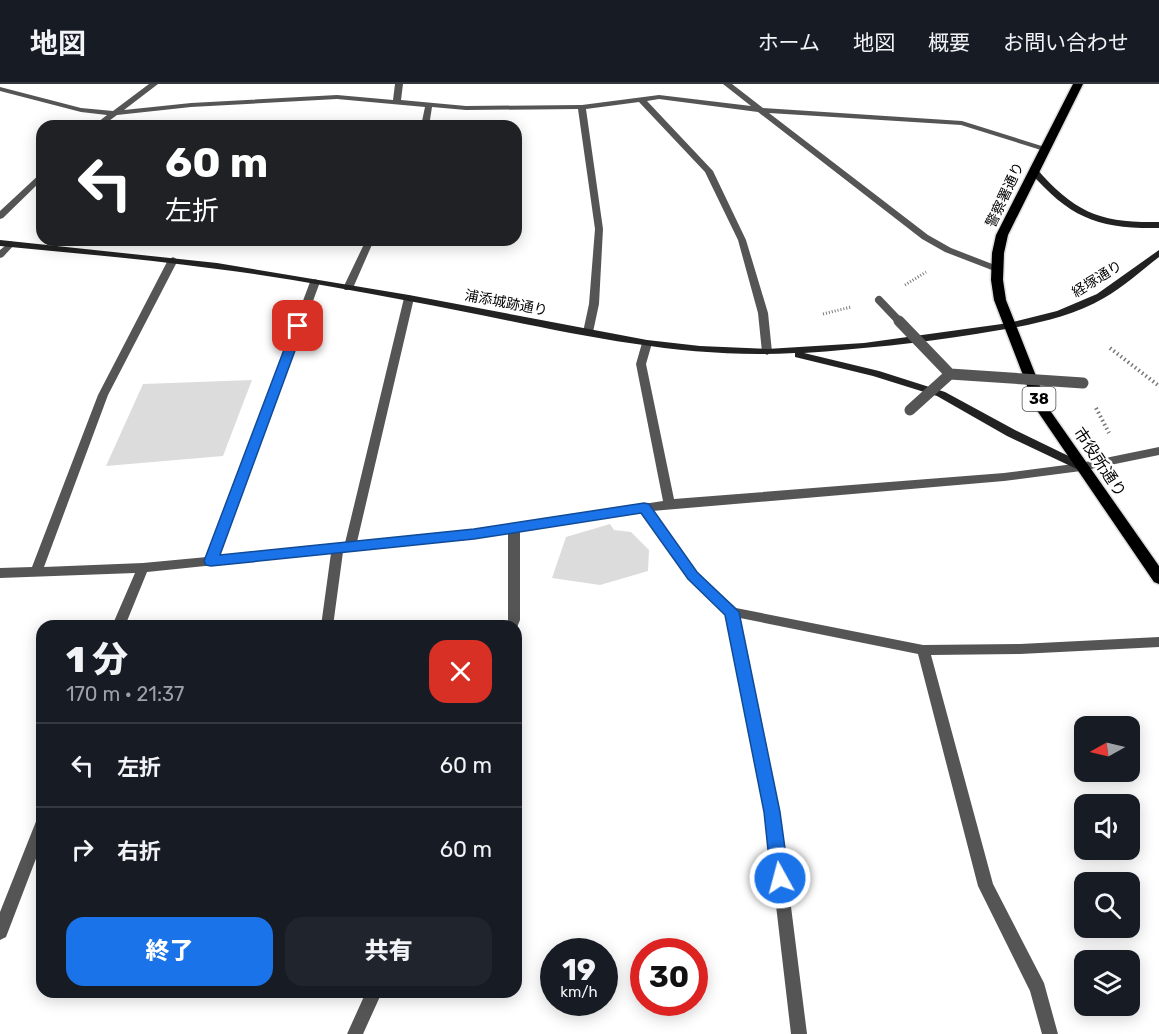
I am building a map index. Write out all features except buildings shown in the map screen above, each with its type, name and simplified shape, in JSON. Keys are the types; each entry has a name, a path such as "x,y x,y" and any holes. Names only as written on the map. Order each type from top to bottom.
{"main road":[{"name":"警察署通り","path":"1009,326 1000,300 997,269 1002,235 1078,84"},
{"path":"1033,170 1053,194 1078,212 1122,225 1159,225"},
{"name":"浦添城跡通り","path":"0,243 173,260 409,298 647,343 700,349 786,352 864,346 1009,326"},
{"name":"経塚通り","path":"1009,326 1088,303 1159,253"},
{"name":"市役所通り","path":"1009,326 1043,409 1159,578"},
{"path":"786,352 875,373 940,394 1011,433 1081,467"}],"street":[{"path":"104,120 154,84"},
{"path":"397,102 399,84"},
{"path":"726,84 925,237 948,250 997,269"},
{"path":"0,89 81,110 113,113 191,105 338,97 466,108 582,107 659,97 761,110 962,123 1044,148"},
{"path":"641,99 709,171 742,240 764,313 767,352"},
{"path":"426,120 429,105"},
{"path":"582,107 599,229 594,304 588,332"},
{"path":"0,216 36,181"},
{"path":"0,255 11,244"},
{"path":"348,288 367,246"},
{"path":"36,572 103,395 173,260"},
{"path":"211,561 315,282"},
{"path":"328,620 344,547 409,298"},
{"path":"879,300 950,374 1083,383"},
{"path":"647,343 641,363 669,504"},
{"path":"910,410 950,374"},
{"path":"0,573 143,568 211,561 514,528 669,504 1004,477 1081,467 1159,451"},
{"path":"644,508 693,576 732,612 923,650 1020,649 1159,642"},
{"path":"514,528 514,620"},
{"path":"121,620 143,568"},
{"path":"732,612 772,812 799,1034"},
{"path":"923,650 986,886 1038,989 1050,1034"},
{"path":"0,932 36,839"},
{"path":"355,1034 371,998"}],"path":[{"path":"1110,348 1159,386"}],"shaded area":[{"path":"252,380 223,456 106,466 143,384"},
{"path":"610,524 614,530 631,532 649,550 648,571 600,585 552,578 566,537"}],"route":[{"path":"298,326 211,561 474,534 644,508 693,576 732,612 772,812 780,878"}]}
